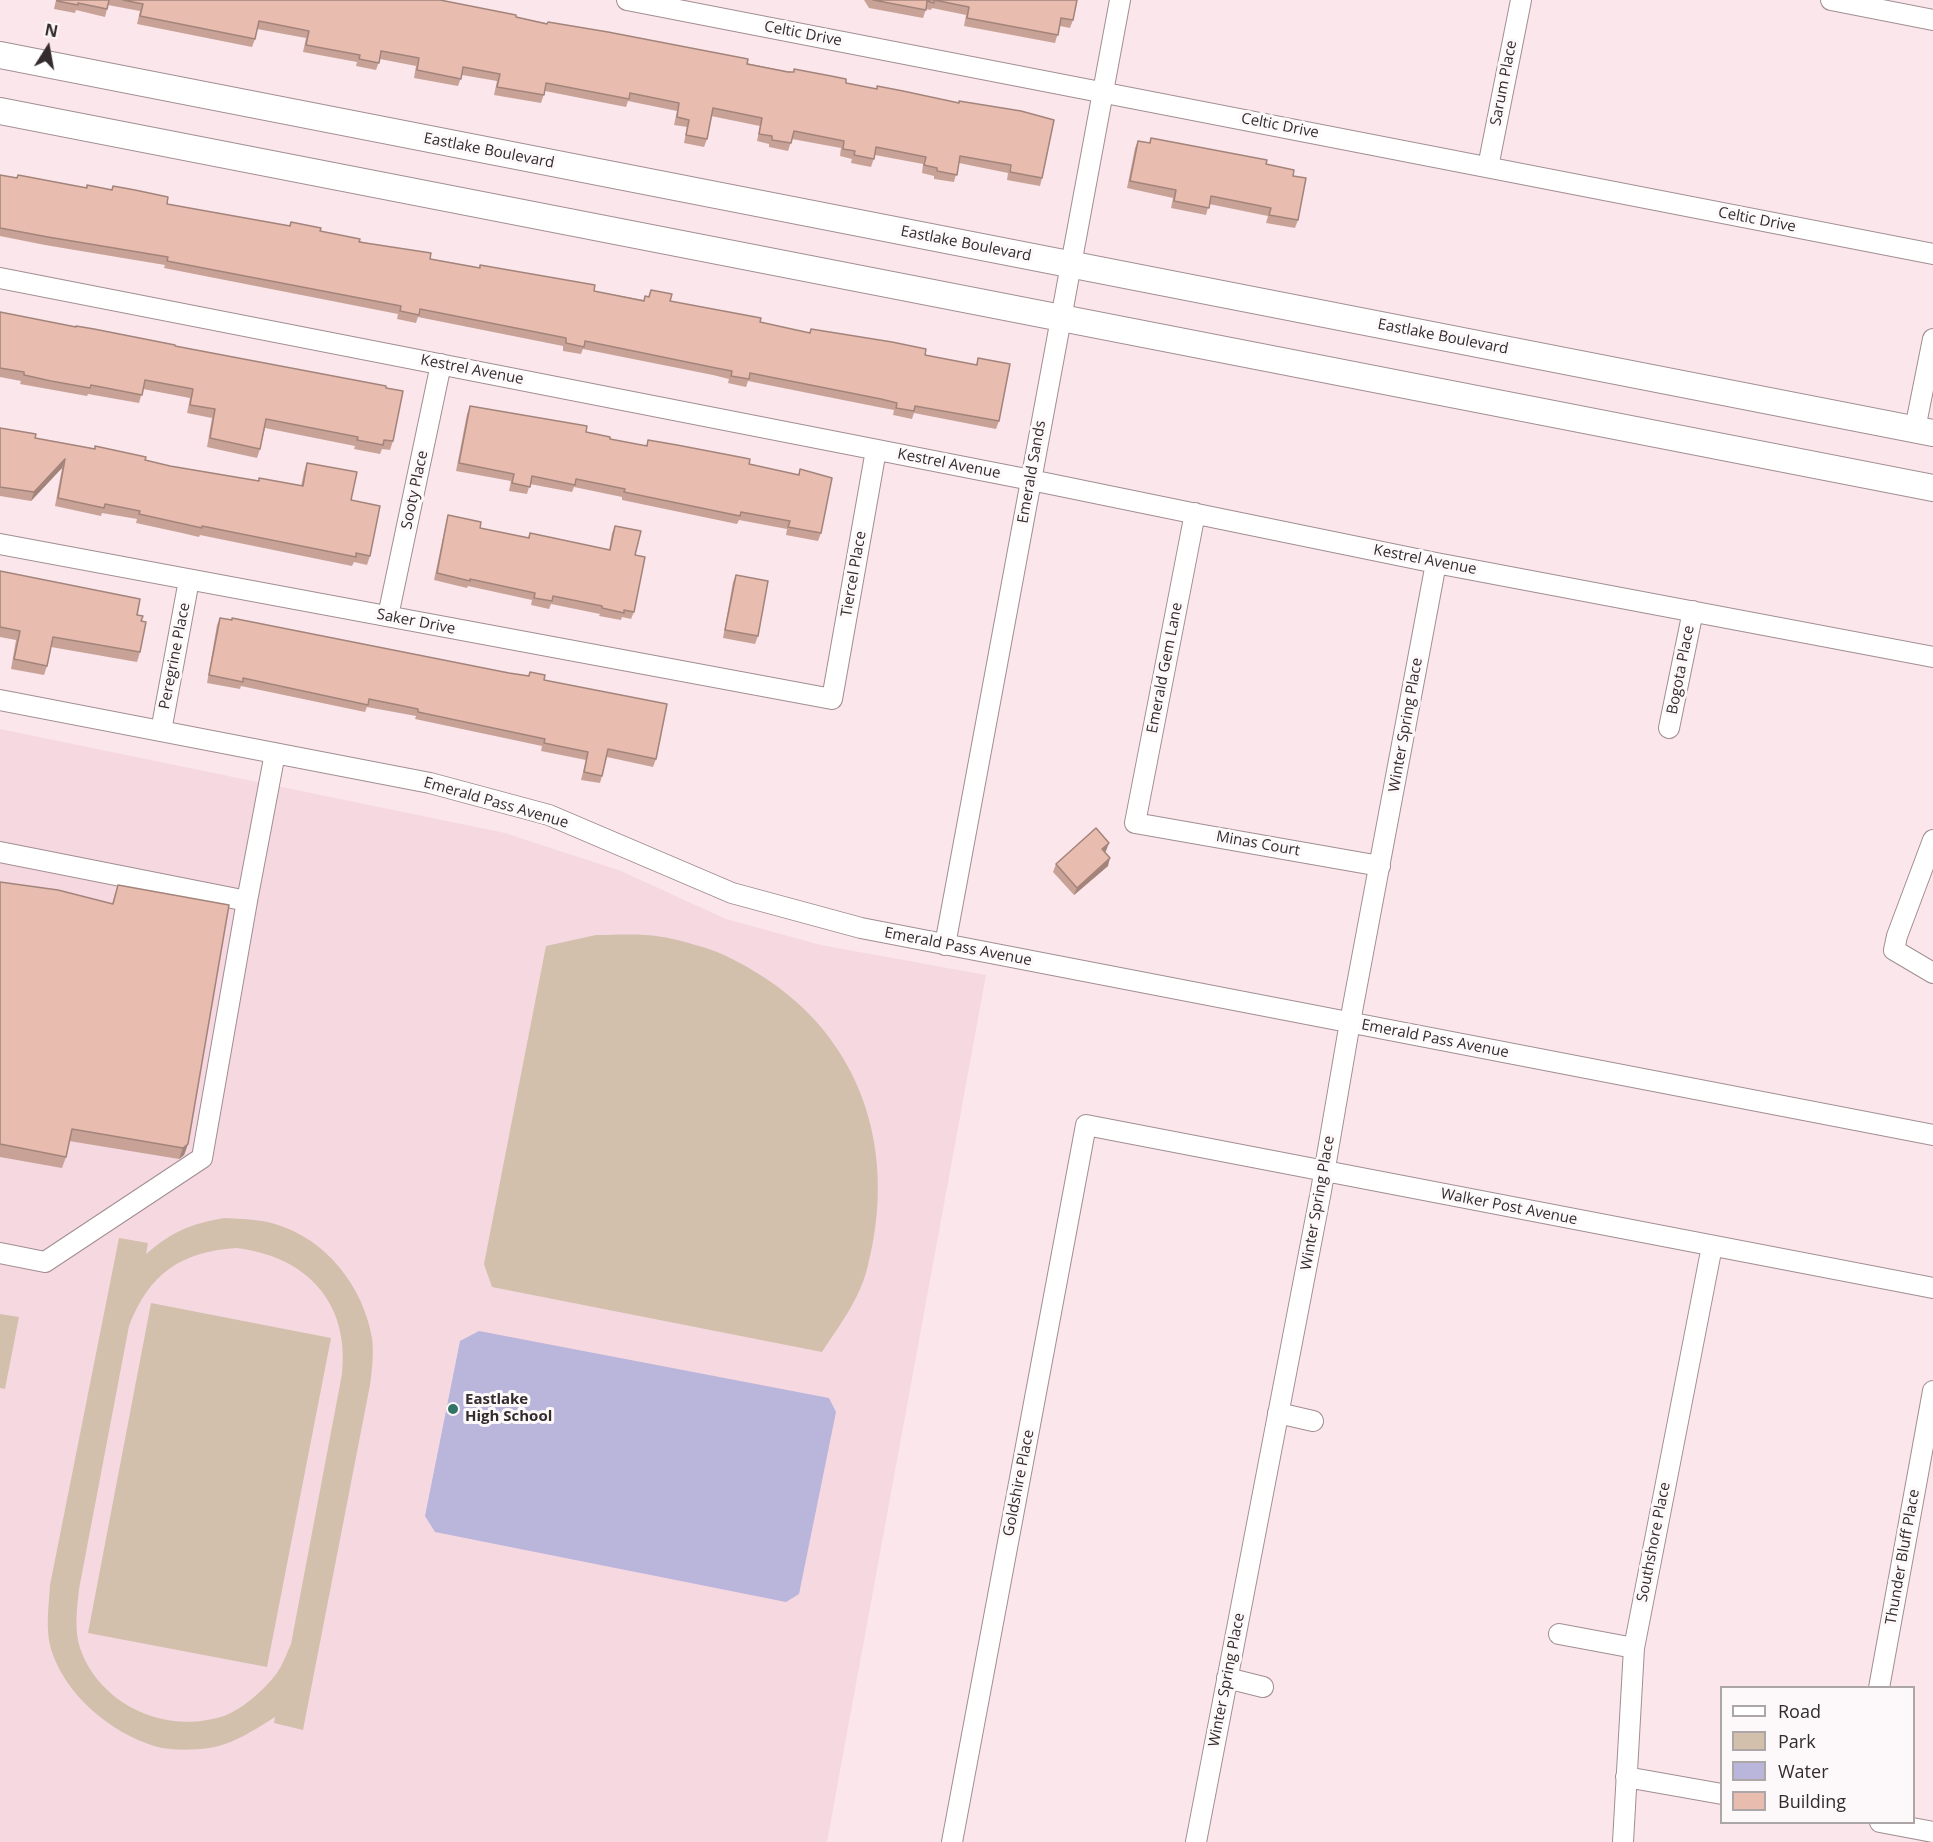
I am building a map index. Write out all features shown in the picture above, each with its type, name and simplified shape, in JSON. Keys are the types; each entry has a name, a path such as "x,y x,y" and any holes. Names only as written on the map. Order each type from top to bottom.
{"main road":[{"name":"Eastlake Boulevard","path":"0,55 1924,431"},
{"path":"0,111 1933,488"}],"street":[{"name":"Celtic Drive","path":"627,0 1933,254"},
{"name":"Emerald Sands","path":"945,945 1120,0"},
{"name":"Sarum Place","path":"1488,167 1521,0"},
{"path":"1831,0 1933,20"},
{"name":"Kestrel Avenue","path":"0,278 1031,480 1436,563 1933,657"},
{"path":"1924,431 1933,339"},
{"name":"Sooty Place","path":"388,616 441,364"},
{"name":"Tiercel Place","path":"832,699 876,450"},
{"name":"Emerald Gem Lane","path":"1135,823 1195,513"},
{"name":"Saker Drive","path":"0,544 832,699"},
{"name":"Winter Spring Place","path":"1196,1842 1324,1171 1436,563"},
{"name":"Peregrine Place","path":"161,731 189,580"},
{"name":"Bogota Place","path":"1669,728 1693,611"},
{"name":"Emerald Pass Avenue","path":"0,700 430,783 549,815 732,893 861,928 1933,1135"},
{"path":"0,1253 45,1262 202,1158 275,753"},
{"name":"Minas Court","path":"1135,823 1380,866"},
{"path":"1933,840 1897,936 1894,950 1933,973"},
{"path":"0,852 247,901"},
{"name":"Walker Post Avenue","path":"1086,1125 1933,1288"},
{"name":"Goldshire Place","path":"952,1842 1086,1125"},
{"name":"Southshore Place","path":"1623,1842 1634,1648 1712,1246"},
{"name":"Thunder Bluff Place","path":"1879,1686 1933,1391"},
{"path":"1278,1413 1313,1421"},
{"path":"1559,1634 1634,1648"},
{"path":"1227,1678 1263,1687"},
{"path":"1626,1777 1720,1794"},
{"path":"1891,1824 1933,1832"}],"shaded area":[{"name":"Eastlake High School","path":"0,729 505,833 621,871 726,919 821,945 986,975 827,1842 0,1842"}],"green space":[{"path":"596,935 640,935 666,938 708,949 735,960 768,980 802,1007 829,1037 850,1071 866,1107 875,1146 878,1186 875,1227 867,1269 859,1291 822,1352 492,1287 484,1264 546,946"},
{"path":"224,1218 275,1224 293,1231 326,1253 351,1283 367,1319 373,1350 370,1385 303,1730 274,1723 275,1717 226,1744 189,1750 160,1748 138,1740 106,1721 91,1710 67,1682 51,1649 48,1633 50,1585 119,1238 148,1243 146,1254 174,1234 191,1226","holes":["236,1248 261,1253 283,1261 302,1272 318,1287 330,1304 339,1325 343,1348 342,1374 291,1644 277,1673 260,1692 239,1709 224,1716 202,1721 180,1722 159,1718 138,1711 119,1700 103,1686 90,1668 80,1648 77,1633 79,1589 129,1326 146,1292 169,1269 183,1261 216,1250"]},
{"path":"151,1303 331,1338 267,1667 88,1633"},
{"path":"0,1314 19,1317 5,1389 0,1388"}],"water":[{"path":"479,1331 829,1398 836,1412 799,1594 786,1602 435,1532 425,1516 460,1341"}],"building":[{"path":"57,0 109,0 107,9"},
{"path":"123,0 440,0 516,15 516,17 547,24 548,22 608,32 748,59 747,64 788,72 794,72 794,69 846,79 846,83 877,89 877,86 959,103 959,101 1021,111 1054,120 1042,178 1010,172 1011,165 960,156 957,175 937,171 937,168 924,165 926,157 876,147 874,159 854,155 855,151 843,149 844,141 794,131 791,143 772,140 772,136 759,134 762,118 713,108 707,139 686,135 689,120 677,117 679,103 630,93 629,99 546,83 544,95 497,87 500,74 463,67 461,79 417,70 419,58 381,51 379,63 359,59 360,55 306,45 309,31 259,21 255,39 140,16 143,4"},
{"path":"873,0 934,0 934,3 927,1 926,10"},
{"path":"934,0 1077,0 1073,20 1061,18 1058,35 967,18 969,7"},
{"path":"1151,138 1267,160 1266,164 1294,170 1293,176 1306,178 1298,220 1269,215 1271,208 1211,196 1209,208 1174,201 1176,190 1130,181 1138,141 1150,143"},
{"path":"0,175 17,178 18,175 87,188 87,185 112,190 113,186 135,190 168,197 167,204 290,226 291,222 321,228 320,231 360,239 359,242 431,253 430,259 480,268 480,265 595,285 594,291 644,301 645,296 649,297 651,290 672,294 670,301 761,318 760,322 810,333 811,329 892,342 926,349 925,355 977,365 978,358 1010,364 999,421 915,406 914,411 896,408 897,403 881,399 750,373 749,379 731,376 732,371 585,341 584,347 566,343 566,338 420,309 419,315 400,311 401,306 167,261 168,257 0,228"},
{"path":"0,312 403,391 393,441 384,440 383,445 357,440 358,437 266,419 260,449 210,438 215,409 190,405 193,389 145,380 142,395 91,385 90,388 51,381 24,375 24,372 0,368"},
{"path":"470,406 587,426 586,432 610,437 610,439 647,446 648,440 677,445 750,459 749,464 799,475 800,469 832,478 821,533 788,527 790,521 741,512 740,516 624,492 625,489 576,479 575,485 532,476 530,487 512,483 514,474 459,463"},
{"path":"0,428 36,434 35,438 95,449 95,446 146,457 145,460 170,466 259,481 259,478 303,486 307,463 357,472 351,500 380,506 370,556 356,553 356,557 202,526 202,528 105,504 104,508 58,498 65,459 34,492 0,487"},
{"path":"448,515 481,522 480,528 529,538 530,533 610,550 615,526 641,531 635,555 645,557 634,612 624,610 624,613 553,596 552,601 534,598 535,593 437,573"},
{"path":"0,571 140,599 137,615 143,616 141,621 146,622 140,652 53,637 47,666 14,659 20,631 0,627"},
{"path":"736,575 768,581 758,636 725,630"},
{"path":"220,618 232,620 232,618 509,673 529,676 530,672 545,675 544,680 667,704 656,759 608,749 602,776 584,772 588,752 544,743 545,739 418,712 418,709 369,699 368,705 243,678 243,682 209,675"},
{"path":"1096,828 1109,843 1102,849 1110,858 1077,888 1056,864"},
{"path":"0,882 58,890 113,904 118,885 229,905 188,1144 183,1148 72,1129 66,1157 0,1144"}],"place":[{"name":"Eastlake High School","path":"453,1409"}]}
